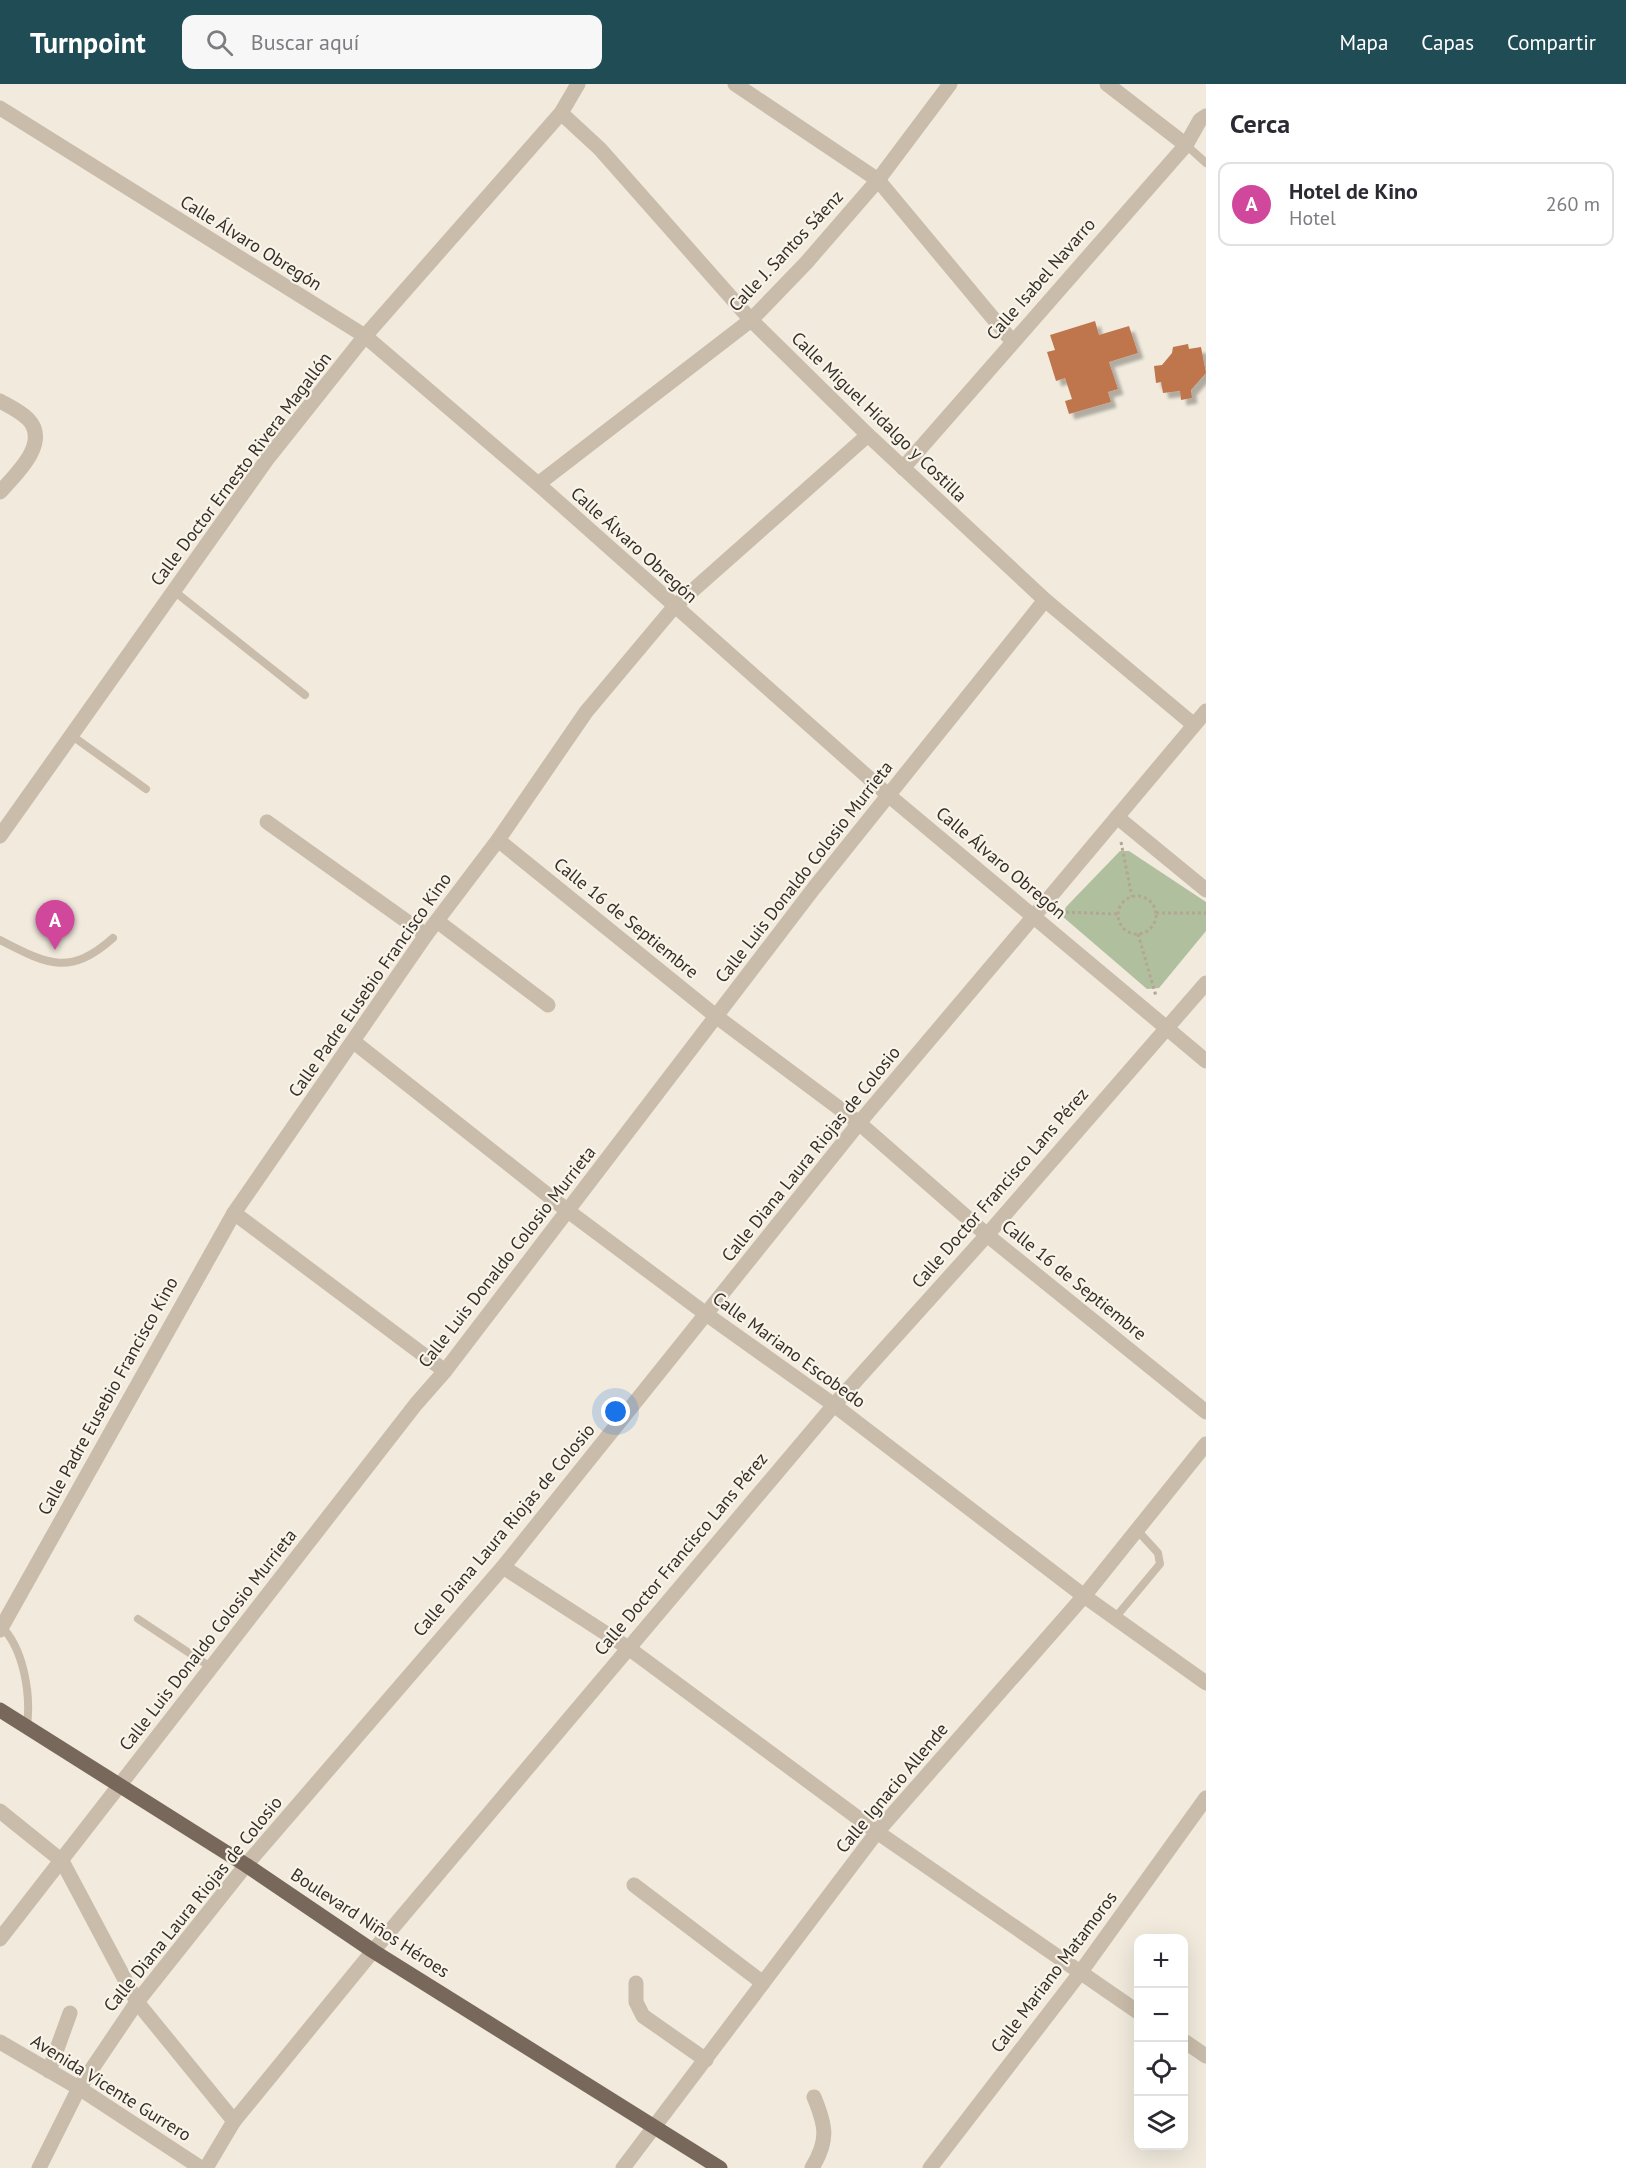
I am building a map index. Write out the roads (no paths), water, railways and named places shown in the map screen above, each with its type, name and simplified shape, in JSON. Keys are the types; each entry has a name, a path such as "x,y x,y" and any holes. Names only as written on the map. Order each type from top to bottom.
{"main road":[{"name":"Boulevard Niños Héroes","path":"0,1710 246,1865 373,1951 720,2168"}],"street":[{"name":"Calle Doctor Ernesto Rivera Magallón","path":"2,828 72,735 268,458 365,336 561,113 578,84"},
{"path":"735,84 878,180 1012,341"},
{"name":"Calle J. Santos Sáenz","path":"538,484 751,320 806,263 878,180 950,84"},
{"path":"1107,84 1186,145"},
{"name":"Calle Álvaro Obregón","path":"0,108 365,336 538,484 887,795 1206,1061"},
{"name":"Calle Miguel Hidalgo y Costilla","path":"561,113 600,148 751,320 868,435 1046,600 1194,725"},
{"name":"Calle Isabel Navarro","path":"903,468 1186,145 1200,120 1206,116"},
{"path":"0,400 30,420 36,432 34,449 24,465 0,492"},
{"name":"Calle Padre Eusebio Francisco Kino","path":"1,1627 234,1213 426,935 498,840 586,712 674,607 868,435"},
{"name":"Calle Luis Donaldo Colosio Murrieta","path":"0,1939 416,1404 445,1371 887,795 1046,600"},
{"name":"Calle Diana Laura Riojas de Colosio","path":"39,2168 79,2088 137,2002 246,1865 503,1567 859,1123 1206,711"},
{"path":"1117,817 1206,890"},
{"path":"267,822 426,935"},
{"name":"Calle 16 de Septiembre","path":"498,840 717,1017 859,1123 987,1234 1206,1412"},
{"path":"436,921 548,1005"},
{"name":"Calle Doctor Francisco Lans Pérez","path":"203,2168 234,2121 627,1647 834,1404 987,1234 1206,982"},
{"name":"Calle Mariano Escobedo","path":"354,1042 568,1211 706,1314 834,1404 1084,1596 1206,1683"},
{"path":"234,1213 445,1371"},
{"name":"Calle Ignacio Allende","path":"623,2168 877,1832 1084,1596 1206,1444"},
{"path":"503,1567 627,1647 877,1832 1134,2009"},
{"name":"Calle Mariano Matamoros","path":"930,2168 1080,1973 1206,1798"},
{"path":"0,1811 62,1861 137,2002 234,2121"},
{"path":"633,1886 763,1983"},
{"path":"636,1983 636,2002 643,2016 706,2060"},
{"path":"49,2071 70,2013"},
{"name":"Avenida Vicente Gurrero","path":"0,2042 79,2088 203,2168"},
{"path":"1185,2042 1206,2056"},
{"path":"812,2168 822,2151 825,2135 823,2119 814,2097"}],"lane":[{"path":"1186,145 1206,163"},
{"path":"174,591 305,695"},
{"path":"72,735 146,789"},
{"path":"0,940 44,961 62,964 94,955 113,938"},
{"path":"1115,1618 1160,1564 1158,1553 1137,1530"},
{"path":"138,1619 212,1668"},
{"path":"1,1627 21,1663 29,1709 27,1726"}],"place":[{"name":"Hotel de Kino","path":"55,950"}]}
